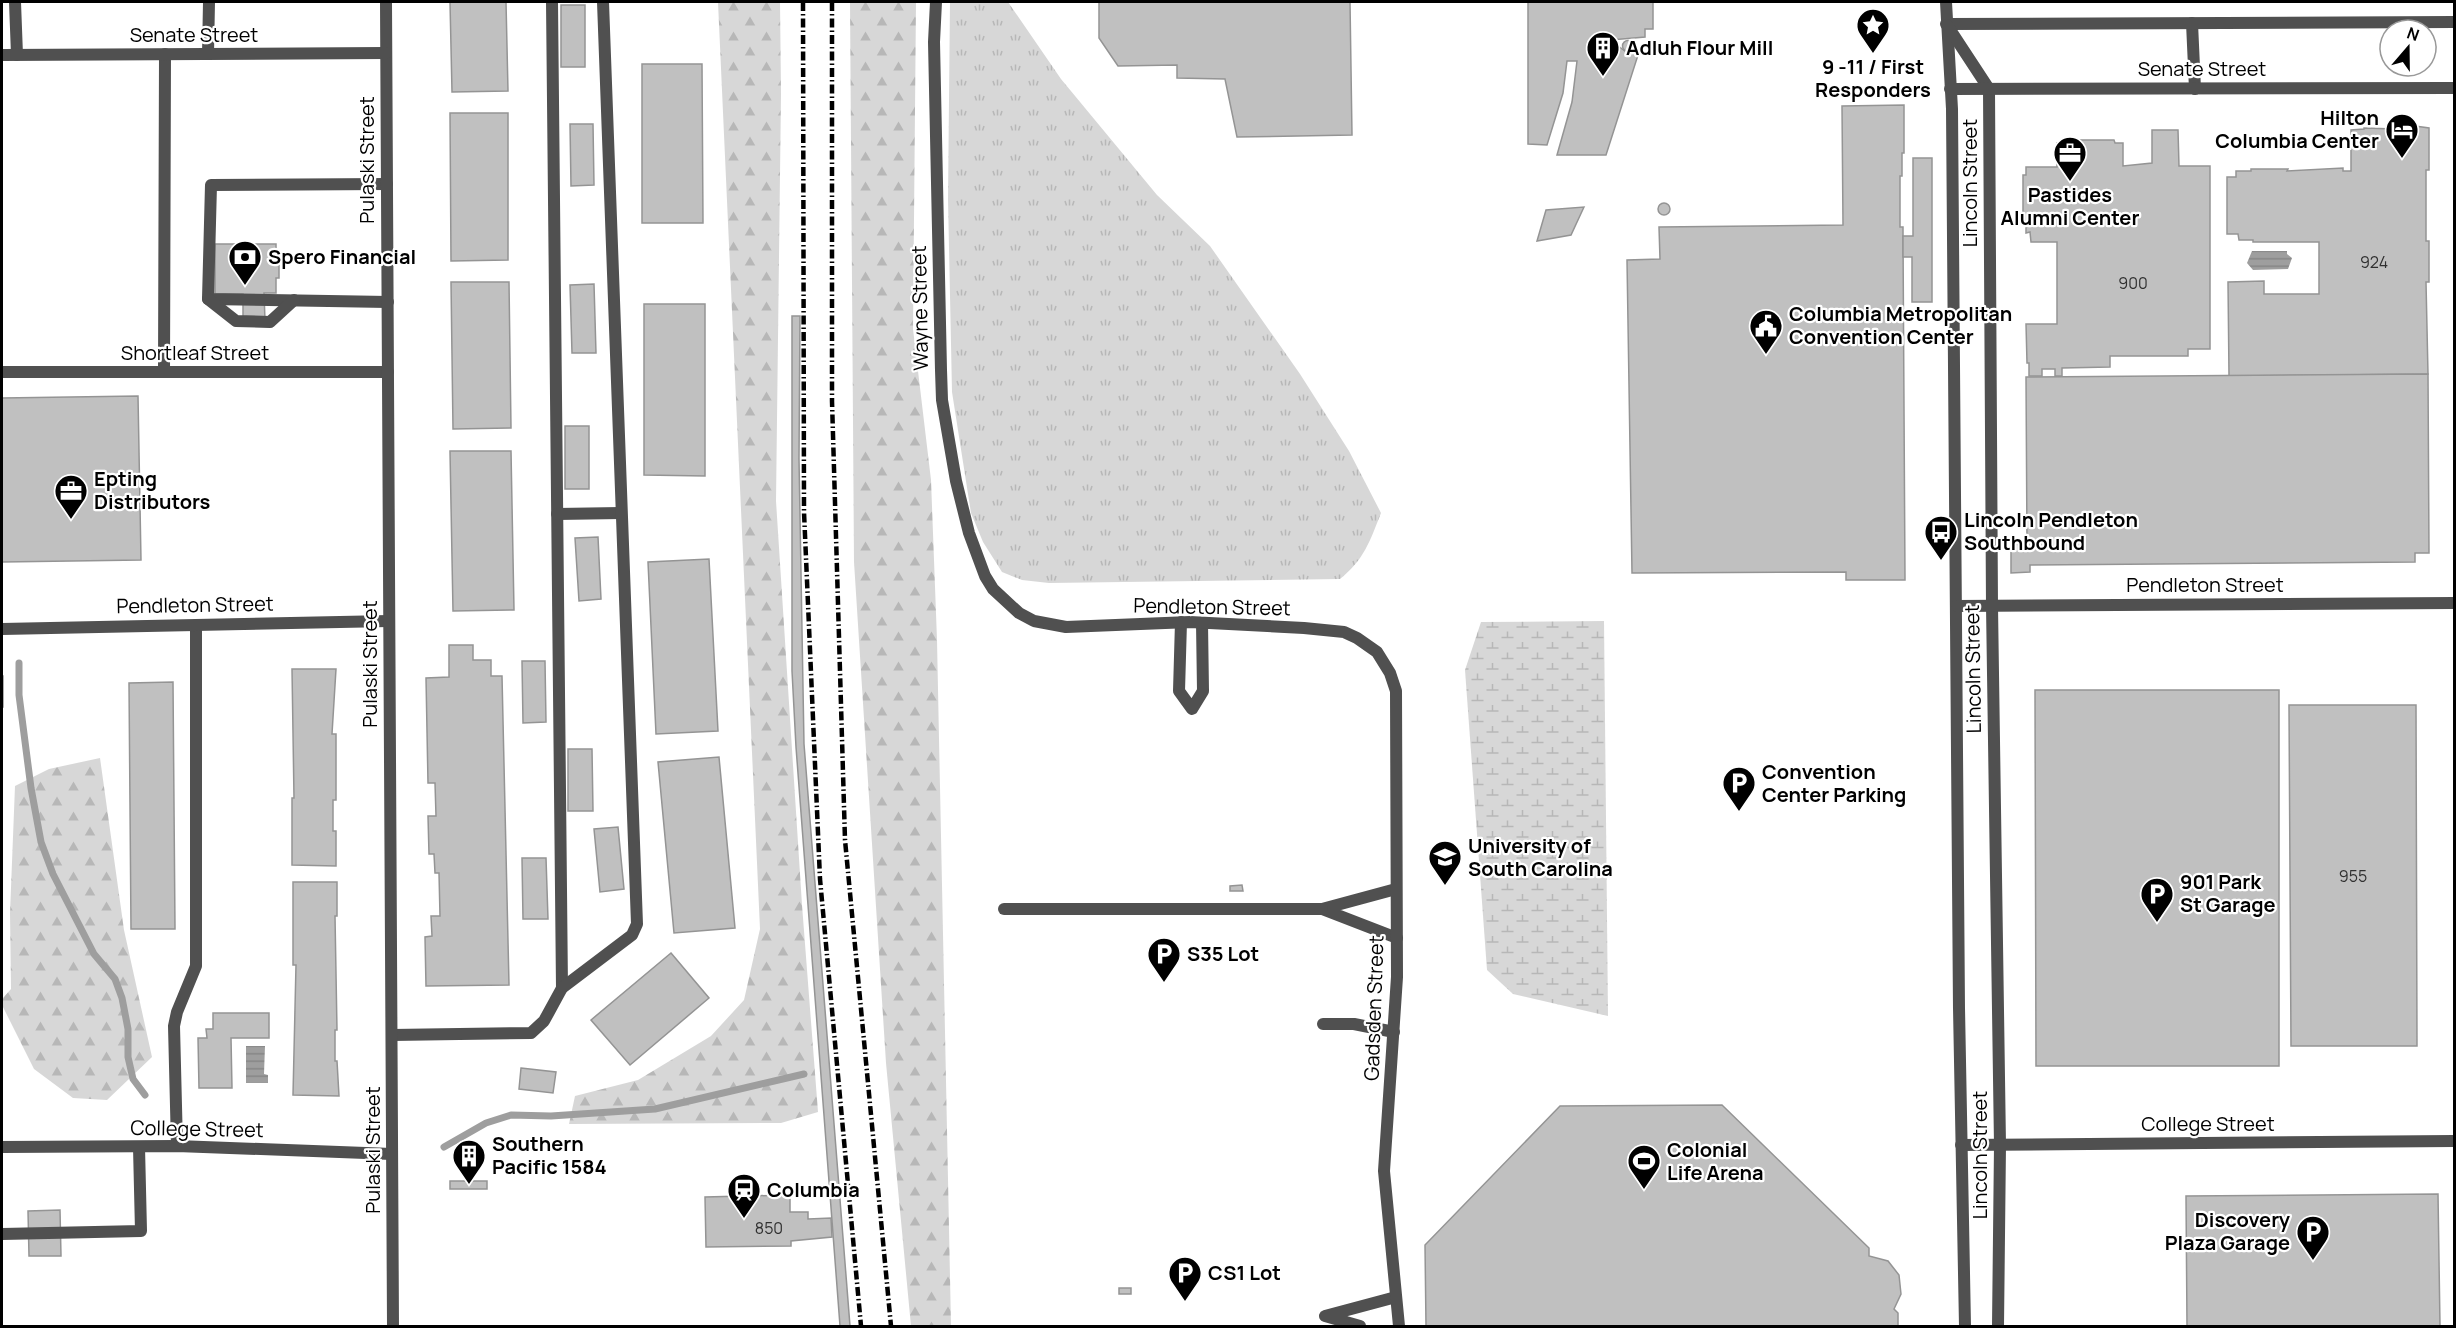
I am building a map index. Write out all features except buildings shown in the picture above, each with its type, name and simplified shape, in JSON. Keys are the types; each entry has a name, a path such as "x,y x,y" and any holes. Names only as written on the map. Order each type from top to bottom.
{"street":[{"path":"15,2 17,55"},
{"path":"208,54 209,2"},
{"name":"Pulaski Street","path":"386,2 393,1326"},
{"path":"552,2 562,988"},
{"path":"392,1035 531,1033 544,1021 562,988 632,935 637,924 603,2"},
{"name":"Wayne Street","path":"936,2 934,42 942,400 956,481 969,533 982,569 993,589 1004,601"},
{"name":"Lincoln Street","path":"1946,2 1950,89 1961,1145 1965,1326"},
{"path":"1946,24 2454,22"},
{"path":"2192,23 2195,89"},
{"path":"1946,24 1989,89"},
{"path":"164,372 165,54"},
{"name":"Senate Street","path":"2,55 386,54"},
{"name":"Senate Street","path":"1950,89 2454,88"},
{"name":"Lincoln Street","path":"1989,89 1992,606 2001,1145 1998,1326"},
{"path":"208,299 211,184 387,184"},
{"path":"208,299 388,302"},
{"path":"208,299 236,321 270,322 294,300"},
{"name":"Shortleaf Street","path":"2,372 388,372"},
{"path":"556,514 621,513"},
{"name":"Pendleton Street","path":"1004,601 1026,617 1049,626 1181,622 1304,627 1344,632 1377,652 1390,673 1396,691"},
{"name":"Pendleton Street","path":"1957,606 2454,603"},
{"name":"Pendleton Street","path":"2,629 389,621"},
{"path":"1181,622 1179,691 1192,709 1203,691 1202,623"},
{"path":"177,1146 174,1026 177,1012 196,966 196,625"},
{"name":"Gadsden Street","path":"1396,691 1397,938 1394,1032 1384,1171 1399,1326"},
{"path":"1004,909 1322,909 1396,889"},
{"path":"1322,909 1397,938"},
{"path":"1323,1024 1354,1024 1394,1032"},
{"name":"College Street","path":"1961,1145 2454,1141"},
{"name":"College Street","path":"2,1147 177,1146 392,1154"},
{"path":"2,1234 141,1231 139,1148"},
{"path":"1360,1326 1325,1316 1396,1297"}],"green space":[{"path":"718,2 780,2 776,501 818,1112 781,1123 569,1124 575,1096 638,1080 711,1036 744,1000 760,929"},
{"path":"850,2 916,2 913,329 931,480 937,640 951,1326 911,1326 886,1063 854,562"},
{"path":"950,2 1008,2 1061,79 1157,195 1210,246 1300,374 1349,451 1381,513 1361,557 1340,579 1049,583 1022,580 1002,572 983,542 971,513 952,392 948,199"},
{"path":"1604,621 1608,1016 1513,994 1487,970 1465,670 1481,622"},
{"path":"100,758 124,930 152,1057 107,1100 73,1098 34,1069 2,1005 2,999 11,989 10,913 15,786 49,769"}],"shaded area":[{"path":"2252,251 2287,251 2292,258 2288,269 2253,270 2247,263"},
{"path":"246,1046 265,1046 264,1074 268,1075 268,1083 246,1083"}],"waterway":[{"path":"19,663 19,695 31,788 41,842 53,874 94,954 115,979 122,998 128,1029 128,1057 133,1079 145,1095"},
{"path":"444,1147 486,1123 511,1115 551,1116 655,1109 804,1074"}],"railway":[{"path":"803,2 804,512 820,879 861,1326"},
{"path":"832,2 832,401 845,840 891,1326"}],"place":[{"name":"9 -11 / First Responders","path":"1873,54"},
{"name":"Adluh Flour Mill","path":"1603,77"},
{"name":"Hilton Columbia Center","path":"2402,159"},
{"name":"Pastides Alumni Center","path":"2070,182"},
{"name":"Spero Financial","path":"245,286"},
{"name":"Columbia Metropolitan Convention Center","path":"1766,355"},
{"name":"Epting Distributors","path":"71,520"},
{"name":"Lincoln Pendleton Southbound","path":"1941,561"},
{"name":"Convention Center Parking","path":"1739,812"},
{"name":"University of South Carolina","path":"1445,886"},
{"name":"901 Park St Garage","path":"2157,923"},
{"name":"S35 Lot","path":"1164,983"},
{"name":"Southern Pacific 1584","path":"469,1185"},
{"name":"Colonial Life Arena","path":"1644,1190"},
{"name":"Columbia","path":"744,1219"},
{"name":"Discovery Plaza Garage","path":"2313,1261"},
{"name":"CS1 Lot","path":"1185,1302"}]}
